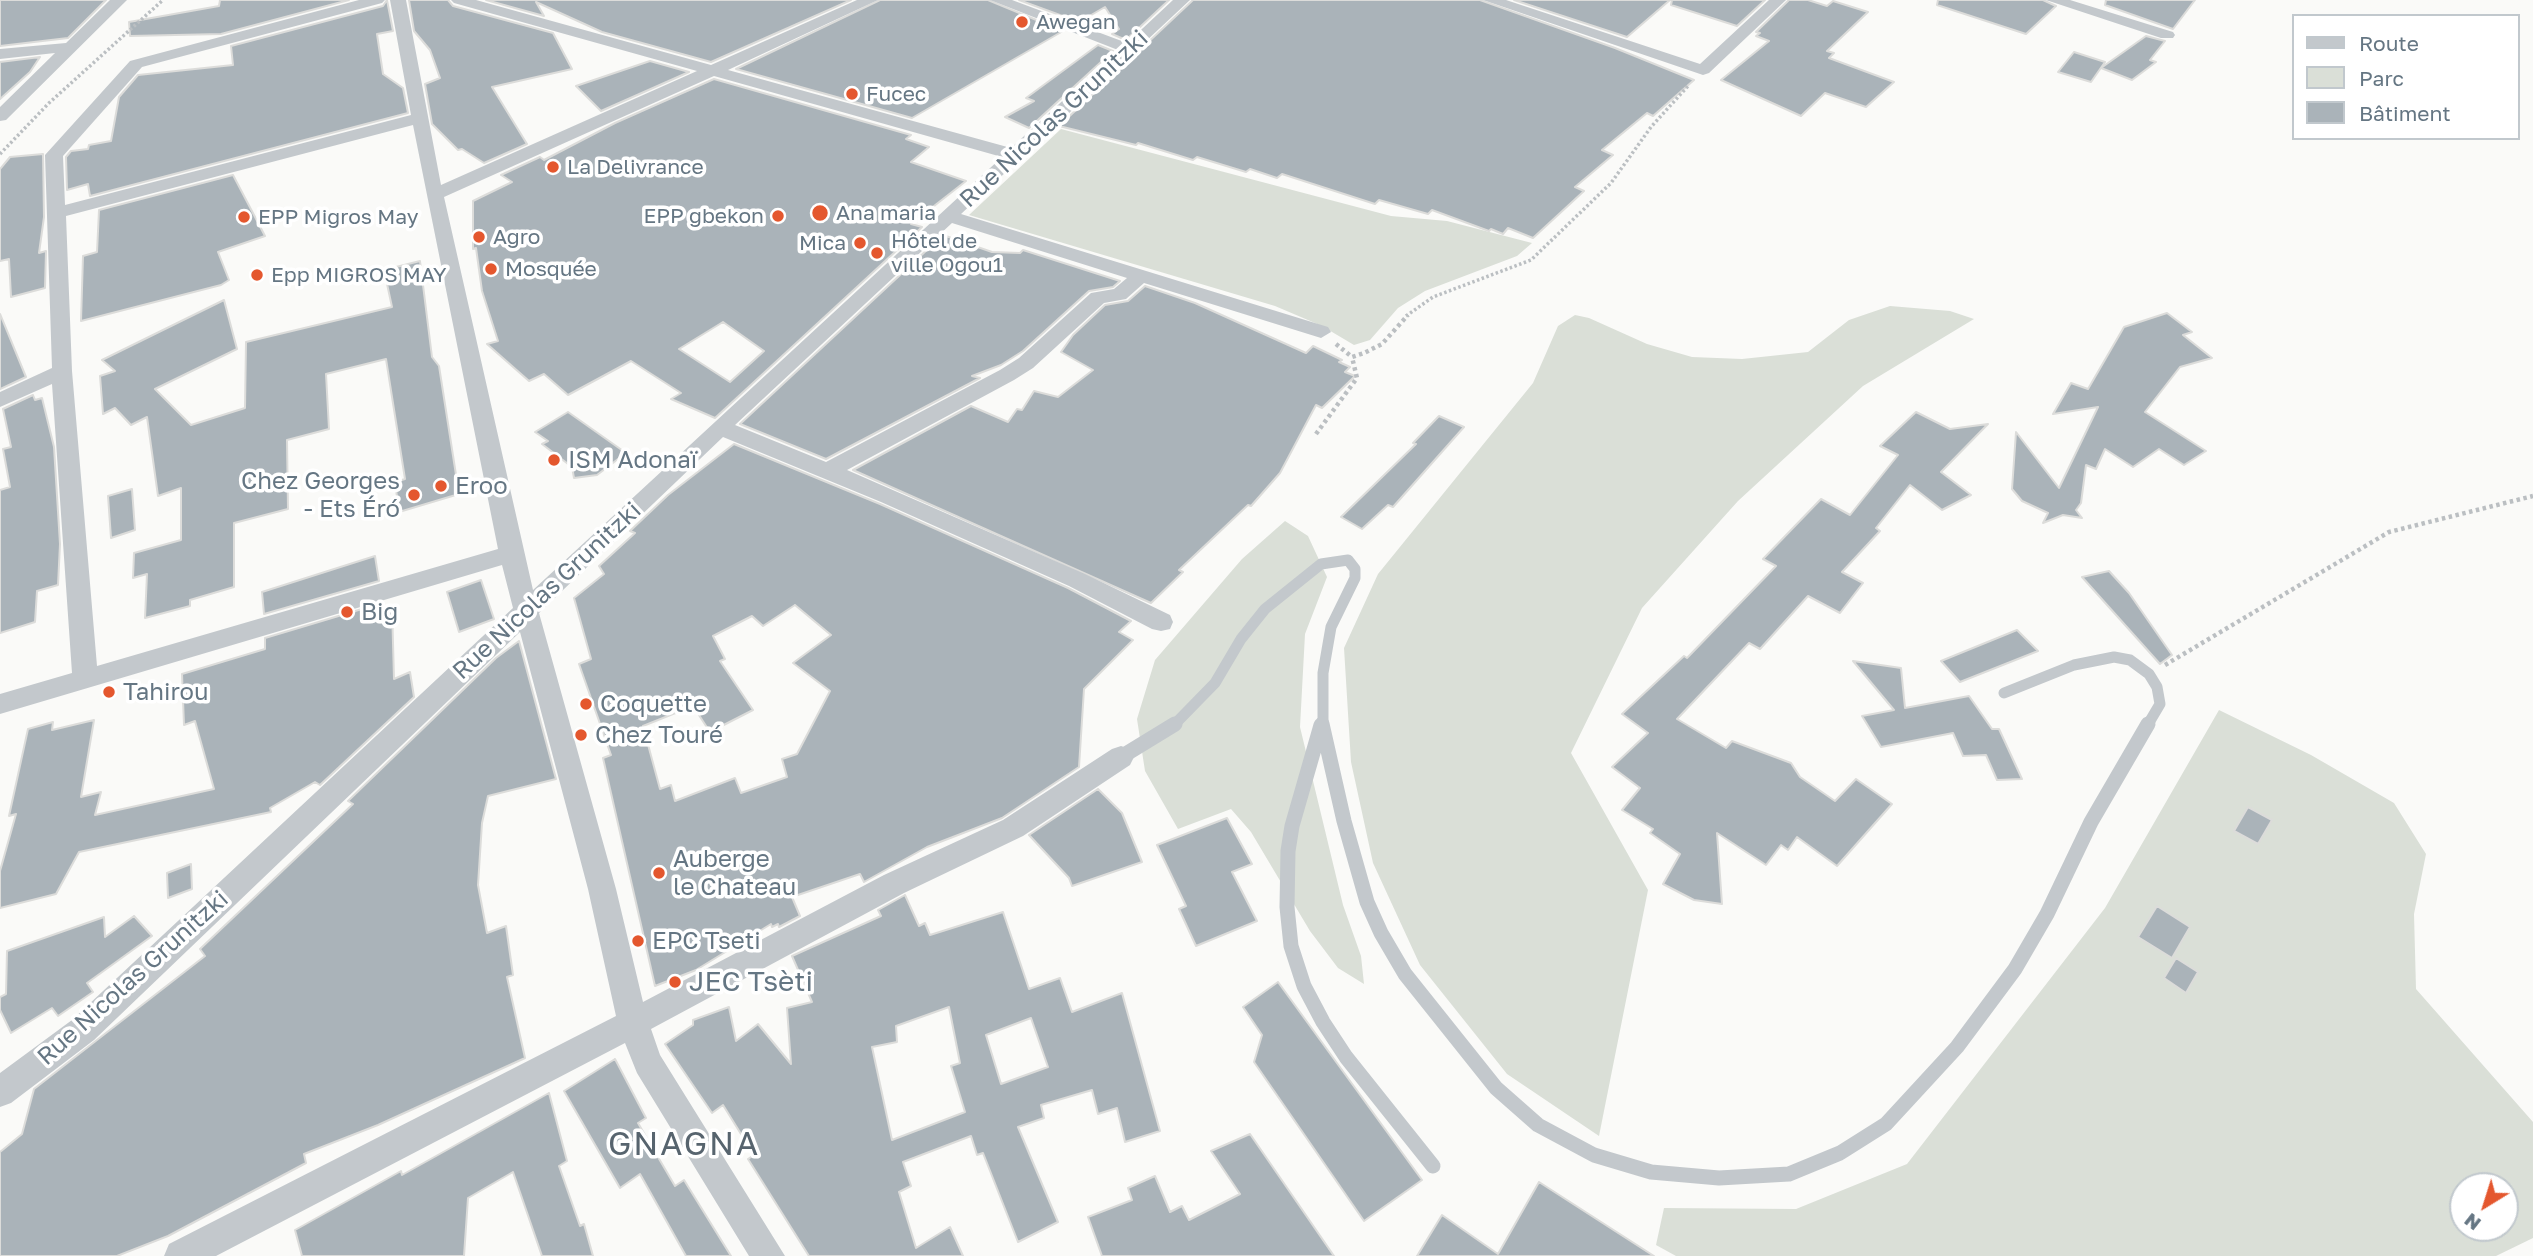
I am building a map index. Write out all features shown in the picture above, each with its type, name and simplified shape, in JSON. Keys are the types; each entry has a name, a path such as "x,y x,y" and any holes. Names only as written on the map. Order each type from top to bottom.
{"street":[{"path":"0,116 119,0"},
{"path":"85,679 62,371 54,155 135,64 377,0"},
{"path":"398,0 434,195 511,554 602,889 633,1023 648,1063 768,1256"},
{"path":"459,0 1015,155"},
{"path":"434,195 870,0"},
{"path":"998,0 1129,48"},
{"name":"Rue Nicolas Grunitzki","path":"0,1091 83,1030 720,427 1182,0"},
{"path":"1492,0 1703,70 1778,0"},
{"path":"2054,0 2167,34"},
{"path":"0,54 71,47"},
{"path":"57,213 420,118"},
{"path":"948,216 1321,332"},
{"path":"829,470 1007,375 1026,363 1098,297 1119,295 1141,276"},
{"path":"0,400 62,371"},
{"path":"720,427 829,470 1077,580 1161,622"},
{"path":"0,704 511,554"},
{"path":"181,1256 633,1023 894,884 1013,828 1121,757"}],"lane":[{"path":"1121,757 1171,728 1197,704 1215,683 1241,639 1265,609 1306,573 1321,564 1340,559 1353,565 1355,578 1331,627 1324,673 1322,722 1292,826 1288,851 1287,906 1292,946 1304,986 1323,1022 1346,1057 1433,1166"},
{"path":"1322,722 1344,821 1367,902 1381,933 1405,974 1496,1088 1538,1125 1594,1155 1651,1172 1719,1178 1789,1174 1840,1153 1886,1124 1957,1047 2015,969 2047,914 2091,822 2160,704 2157,687 2149,674 2130,660 2098,658 2004,693"}],"path":[{"path":"0,154 49,103 163,0"},
{"path":"1352,357 1382,344 1410,312 1433,298 1531,260 1611,183 1651,127 1703,70"},
{"path":"1316,434 1357,378 1352,357 1321,332"},
{"path":"2149,674 2389,533 2533,496"}],"green space":[{"path":"1061,129 1391,216 1447,221 1532,243 1517,256 1425,291 1398,308 1370,340 1354,345 1322,326 1275,306 969,215"},
{"path":"1890,306 1950,311 1974,319 1863,386 1738,501 1642,608 1571,753 1648,890 1599,1136 1507,1074 1420,965 1373,863 1351,762 1344,648 1378,574 1533,383 1558,326 1575,315 1589,318 1647,344 1692,357 1742,359 1808,352 1849,320"},
{"path":"1285,521 1308,536 1327,577 1305,634 1300,727 1343,905 1361,956 1364,984 1338,968 1310,931 1251,832 1231,809 1178,829 1145,771 1137,719 1155,660 1242,559"},
{"path":"2219,710 2311,755 2394,803 2426,854 2414,914 2416,989 2533,1122 2533,1238 2496,1256 1676,1256 1656,1245 1664,1208 1796,1209 1907,1164 2105,908"}],"building":[{"path":"0,0 106,0 68,38 0,46"},
{"path":"220,0 349,0 221,34 130,36 129,22 219,6"},
{"path":"387,0 393,31 377,34 383,74 403,88 408,113 90,196 88,184 67,190 66,157 71,151 88,149 89,145 111,141 119,97 138,75 233,65 231,46 383,6"},
{"path":"409,0 448,0 453,6 553,33 572,69 492,87 527,144 484,163 462,149 458,150 432,124 425,84 440,78 430,50 414,31"},
{"path":"486,0 851,0 711,62 602,32 536,2 544,16"},
{"path":"880,0 988,0 1063,31 912,118 736,69"},
{"path":"1019,0 1169,0 1126,40 1112,34 1119,29 1105,7 1079,22"},
{"path":"1193,0 1480,0 1615,48 1694,80 1653,116 1647,113 1602,150 1613,155 1575,187 1584,191 1533,238 1508,228 1503,234 1491,229 1489,231 1432,210 1428,214 1379,200 1375,204 1282,174 1277,178 1250,169 1246,172 1197,157 1193,160 1138,143 1136,145 1059,126"},
{"path":"1514,0 1670,0 1627,37"},
{"path":"1672,0 1765,0 1737,26 1671,5"},
{"path":"1789,0 1808,0 1827,6 1833,1 1868,12 1827,51 1834,53 1829,58 1894,82 1866,107 1825,93 1801,116 1721,80 1769,41 1756,36 1760,33 1756,32"},
{"path":"1938,0 2043,0 2056,6 2026,34 1937,5"},
{"path":"2106,0 2195,0 2173,29 2105,5"},
{"path":"2146,36 2165,41 2150,60 2156,62 2132,80 2101,68"},
{"path":"1098,45 1113,51 1029,128 1005,117 1034,101 1026,98"},
{"path":"2074,52 2105,62 2091,82 2058,72"},
{"path":"40,57 30,72 0,99 0,62"},
{"path":"650,61 689,72 601,111 576,86"},
{"path":"714,79 911,135 906,139 929,147 911,162 966,181 911,224 922,227 715,418 671,399 681,393 631,361 568,395 544,374 529,381 487,344 498,341 482,291 476,248 473,249 473,201 512,182 501,175 540,157 544,160 615,123","holes":["723,322 764,351 730,382 679,349"]},
{"path":"43,154 44,217 39,253 46,251 45,288 11,297 9,259 0,261 0,169 10,157"},
{"path":"233,175 265,236 218,252 229,280 221,285 81,321 83,256 97,252 99,210"},
{"path":"943,235 992,252 1020,253 1023,250 1120,281 1113,287 1089,291 1023,351 1001,365 972,376 980,378 826,459 740,424"},
{"path":"420,261 432,357 439,366 459,494 399,512 395,482 405,479 386,359 326,374 329,429 287,440 288,509 234,523 234,587 190,600 190,606 145,618 147,574 133,578 134,553 181,540 181,488 158,496 147,417 131,425 115,408 103,414 100,376 115,371 102,360 224,300 237,349 155,389 191,425 245,408 246,342 392,307 384,270"},
{"path":"1145,286 1195,303 1306,353 1313,346 1342,360 1339,362 1350,367 1345,372 1355,376 1322,408 1316,405 1280,473 1251,506 1248,505 1179,570 1183,572 1151,603 853,470 971,406 1008,422 1017,409 1022,410 1034,391 1058,397 1093,370 1061,352 1073,335 1105,305 1128,301"},
{"path":"2167,313 2192,332 2183,335 2212,358 2180,367 2145,412 2206,451 2184,465 2159,449 2133,467 2105,449 2096,469 2086,465 2081,503 2076,510 2082,518 2063,515 2043,523 2048,513 2022,501 2012,489 2016,432 2059,488 2098,407 2053,414 2071,383 2088,389 2124,327"},
{"path":"0,314 26,377 0,389"},
{"path":"33,395 35,400 42,398 54,447 60,544 58,585 37,591 35,622 0,633 0,490 10,487 3,449 11,447 3,409"},
{"path":"568,412 626,453 597,475 574,478 572,467 542,444 548,441 535,432"},
{"path":"1916,412 1950,429 1988,424 1941,472 1971,495 1942,510 1910,485 1876,528 1880,531 1842,572 1863,583 1840,613 1808,596 1760,649 1749,643 1677,719 1726,748 1732,741 1791,763 1800,777 1835,801 1856,779 1892,804 1837,866 1797,837 1788,850 1781,845 1766,865 1717,833 1722,904 1694,900 1663,884 1680,854 1650,833 1653,829 1622,810 1640,788 1612,767 1648,733 1622,714 1684,656 1687,658 1776,566 1763,559 1821,499 1850,515 1898,455 1880,446"},
{"path":"1439,416 1464,427 1393,507 1388,505 1362,529 1341,517 1416,444 1413,443"},
{"path":"734,444 880,504 1068,588 1131,621 1119,632 1133,640 1084,689 1079,767 1002,818 927,847 864,882 860,874 792,897 800,916 779,927 778,924 772,927 771,924 696,970 655,986 603,758 611,755 579,664 591,659 574,598 604,574 599,566 635,533 630,531 668,495","holes":["795,605 831,635 793,663 830,691 797,754 782,759 787,777 741,793 735,778 675,801 671,785 660,789 643,726 693,706 710,732 753,710 720,661 725,659 713,636 752,616 763,626"]},
{"path":"132,489 135,530 111,538 108,496"},
{"path":"375,556 379,581 264,614 262,592"},
{"path":"2109,571 2129,593 2172,655 2160,664 2082,577"},
{"path":"481,580 494,619 459,632 447,592"},
{"path":"382,603 383,610 392,607 394,679 410,672 414,697 320,785 315,782 270,808 271,812 79,852 56,894 0,908 0,871 16,814 9,816 28,729 53,722 52,730 94,720 81,797 101,792 95,815 214,789 195,721 184,725 182,674 265,649 265,638"},
{"path":"2017,630 2038,651 1960,682 1941,661"},
{"path":"519,641 556,779 488,796 482,823 478,885 487,933 506,926 513,975 507,977 525,1058 378,1125 304,1154 306,1163 168,1236 117,1256 0,1256 0,1152 22,1134 34,1089 205,956 200,949 353,804 348,801 496,658"},
{"path":"1853,661 1901,668 1905,708 1969,696 1992,729 1999,729 2022,779 1997,780 1986,755 1963,756 1953,733 1881,747 1862,716 1894,710"},
{"path":"1098,789 1122,813 1142,862 1072,886 1069,878 1029,835"},
{"path":"2248,807 2272,820 2258,844 2234,831"},
{"path":"1227,818 1252,864 1232,872 1257,921 1196,946 1179,909 1186,906 1157,845"},
{"path":"191,864 192,889 168,898 167,873"},
{"path":"905,895 919,926 925,923 930,935 1003,912 1029,989 1060,978 1072,1012 1122,993 1160,1131 1125,1142 1117,1108 1098,1114 1092,1090 1041,1105 1044,1118 1018,1127 1058,1222 1018,1242 983,1153 977,1155 971,1136 903,1162 911,1186 899,1192 916,1248 950,1227 963,1256 809,1256 748,1159 754,1155 723,1105 712,1113 665,1044 693,1025 693,1020 729,1007 736,1041 758,1024 791,1064 787,1008 812,1002 792,956 881,916 878,910","holes":["949,1007 960,1063 951,1066 965,1112 892,1140 872,1047 897,1042 896,1026","1031,1018 1048,1067 1001,1084 986,1035"]},
{"path":"2157,906 2190,927 2172,958 2138,937"},
{"path":"134,916 152,936 87,983 93,992 58,1016 52,1008 11,1033 0,1010 0,997 6,994 7,951 104,917 105,937"},
{"path":"2176,958 2198,972 2186,993 2164,978"},
{"path":"1278,982 1422,1180 1364,1221 1254,1062 1262,1035 1243,1007"},
{"path":"615,1059 646,1118 638,1123 675,1186 684,1180 731,1256 686,1256 640,1174 620,1188 564,1091"},
{"path":"549,1093 567,1161 559,1166 580,1226 584,1224 593,1256 542,1256 513,1172 468,1198 464,1256 302,1256 295,1230 401,1171 402,1175"},
{"path":"1250,1134 1334,1256 1102,1256 1088,1217 1132,1200 1128,1188 1155,1176 1170,1212 1182,1206 1189,1220 1240,1194 1211,1151"},
{"path":"1539,1182 1654,1256 1417,1256 1442,1215 1498,1254"}],"place":[{"name":"Awegan","path":"1022,22"},
{"name":"Fucec","path":"852,94"},
{"name":"La Delivrance","path":"553,167"},
{"name":"Ana maria","path":"820,213"},
{"name":"EPP gbekon","path":"778,216"},
{"name":"EPP Migros May","path":"244,217"},
{"name":"Agro","path":"479,237"},
{"name":"Mica","path":"860,243"},
{"name":"Hôtel de ville Ogou1","path":"877,253"},
{"name":"Mosquée","path":"491,269"},
{"name":"Epp MIGROS MAY","path":"257,275"},
{"name":"ISM Adonaï","path":"554,460"},
{"name":"Eroo","path":"441,486"},
{"name":"Chez Georges - Ets Éró","path":"414,495"},
{"name":"Big","path":"347,612"},
{"name":"Tahirou","path":"109,692"},
{"name":"Coquette","path":"586,704"},
{"name":"Chez Touré","path":"581,735"},
{"name":"Auberge le Chateau","path":"659,873"},
{"name":"EPC Tseti","path":"638,941"},
{"name":"JEC Tsèti","path":"675,982"}],"district":[{"name":"GNAGNA","path":"684,1145"}]}
